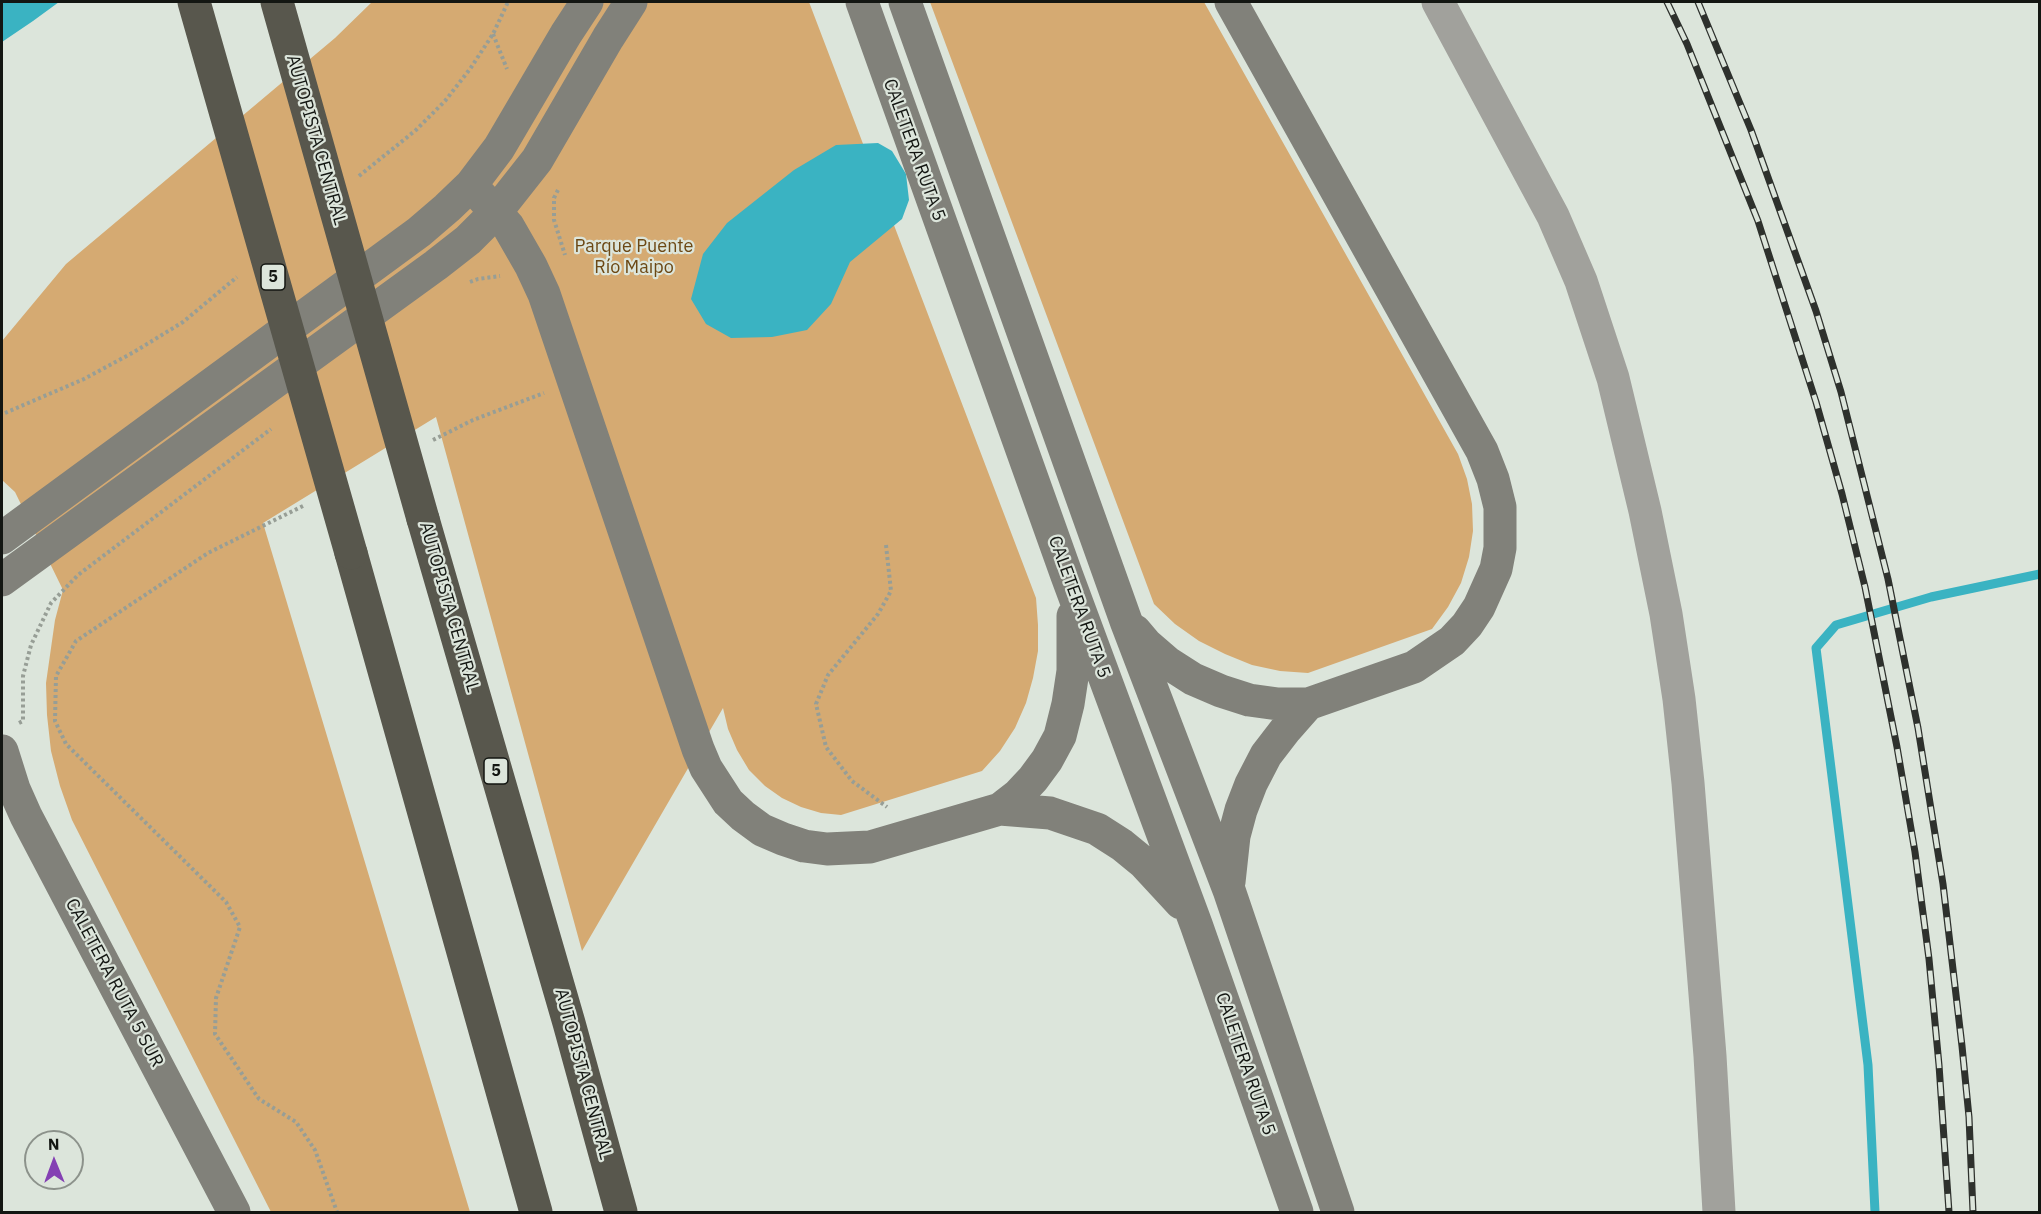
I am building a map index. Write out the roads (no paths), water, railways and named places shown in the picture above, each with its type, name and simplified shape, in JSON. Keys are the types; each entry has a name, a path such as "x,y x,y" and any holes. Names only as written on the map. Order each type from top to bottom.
{"highway":[{"name":"5","path":"194,2 536,1212"},
{"name":"AUTOPISTA CENTRAL","path":"277,2 621,1212"}],"main road":[{"path":"3,542 419,232 447,208 471,185 499,148 587,2"},
{"path":"2,580 468,240 496,212 537,160 631,2"},
{"name":"CALETERA RUTA 5","path":"862,2 1067,576 1196,924 1297,1212"},
{"path":"905,2 1126,621 1229,890 1338,1212"},
{"path":"1126,621 1146,644 1168,663 1193,679 1221,692 1249,700 1278,704 1308,704 1414,667 1452,641 1479,607 1496,569 1501,538 1500,507 1493,479 1466,421 1231,2"},
{"path":"471,185 496,212 518,242 544,294 698,749 716,786 728,802 762,830 804,846 827,849 870,846 1000,809 1050,813 1097,829 1122,845 1144,863 1169,889 1196,924"},
{"path":"1000,809 1033,779 1060,736 1071,682 1074,640 1067,576"},
{"path":"1229,890 1234,836 1251,784 1266,755 1308,704"},
{"name":"CALETERA RUTA 5 SUR","path":"2,751 14,789 26,816 234,1212"}],"street":[{"path":"1438,2 1542,195 1581,281 1613,378 1645,511 1666,614 1679,699 1688,783 1710,1056 1719,1212"}],"water":[{"path":"2,2 59,2 2,42"},
{"path":"878,143 892,151 906,174 909,200 902,219 850,262 831,304 807,330 772,337 731,338 706,324 691,299 703,254 727,223 794,170 836,145"}],"waterway":[{"path":"1875,1212 1868,1065 1816,648 1836,625 1931,597 2040,574"}],"railway":[{"path":"1667,2 1687,44 1758,221 1816,402 1865,587 1915,852 1929,959 1949,1212"},
{"path":"1698,2 1751,130 1816,311 1841,392 1888,579 1918,728 1943,884 1969,1117 1973,1212"}],"park label":[{"name":"Parque Puente Río Maipo","path":"634,257"}]}
